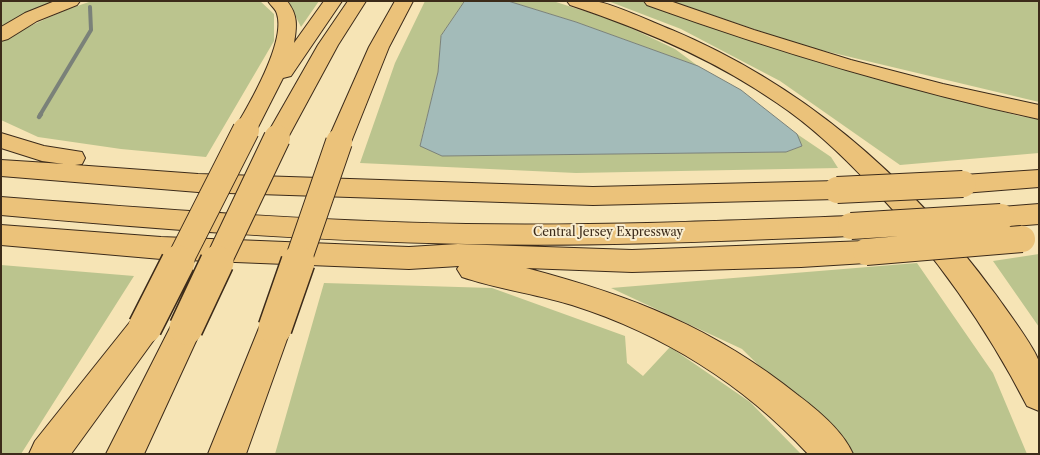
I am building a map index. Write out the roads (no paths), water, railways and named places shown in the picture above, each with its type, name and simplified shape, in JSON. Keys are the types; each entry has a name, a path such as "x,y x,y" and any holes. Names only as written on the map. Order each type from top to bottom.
{"highway":[{"path":"1,35 31,18 71,1"},
{"path":"72,454 145,327 260,104 287,35 287,15 277,1"},
{"path":"260,104 333,1"},
{"path":"125,454 277,138 328,45 357,1"},
{"path":"227,454 275,328 339,142 379,47 404,1"},
{"path":"576,1 664,34 736,69 767,86 834,137 874,172 951,258 1012,346 1039,395"},
{"path":"653,1 825,58 903,80 1039,112"},
{"path":"1,140 18,147 56,156 157,167 204,177"},
{"path":"1,168 204,177 307,188 593,196 837,190 1039,178"},
{"name":"Central Jersey Expressway","path":"1,206 286,227 468,234 654,234 851,226 1039,214"},
{"path":"1,234 161,248 409,258 458,255 632,261 802,256 1030,238"},
{"path":"1,250 161,248"},
{"path":"409,258 514,277 564,290 673,330 711,350 753,379 790,410 834,454"},
{"path":"48,454 145,327"},
{"path":"243,454 275,328"}],"water":[{"path":"465,1 508,1 576,22 698,66 741,90 797,134 802,146 786,152 442,156 420,146 438,72 441,36"}],"waterway":[{"path":"40,115 91,30 90,7"}]}
